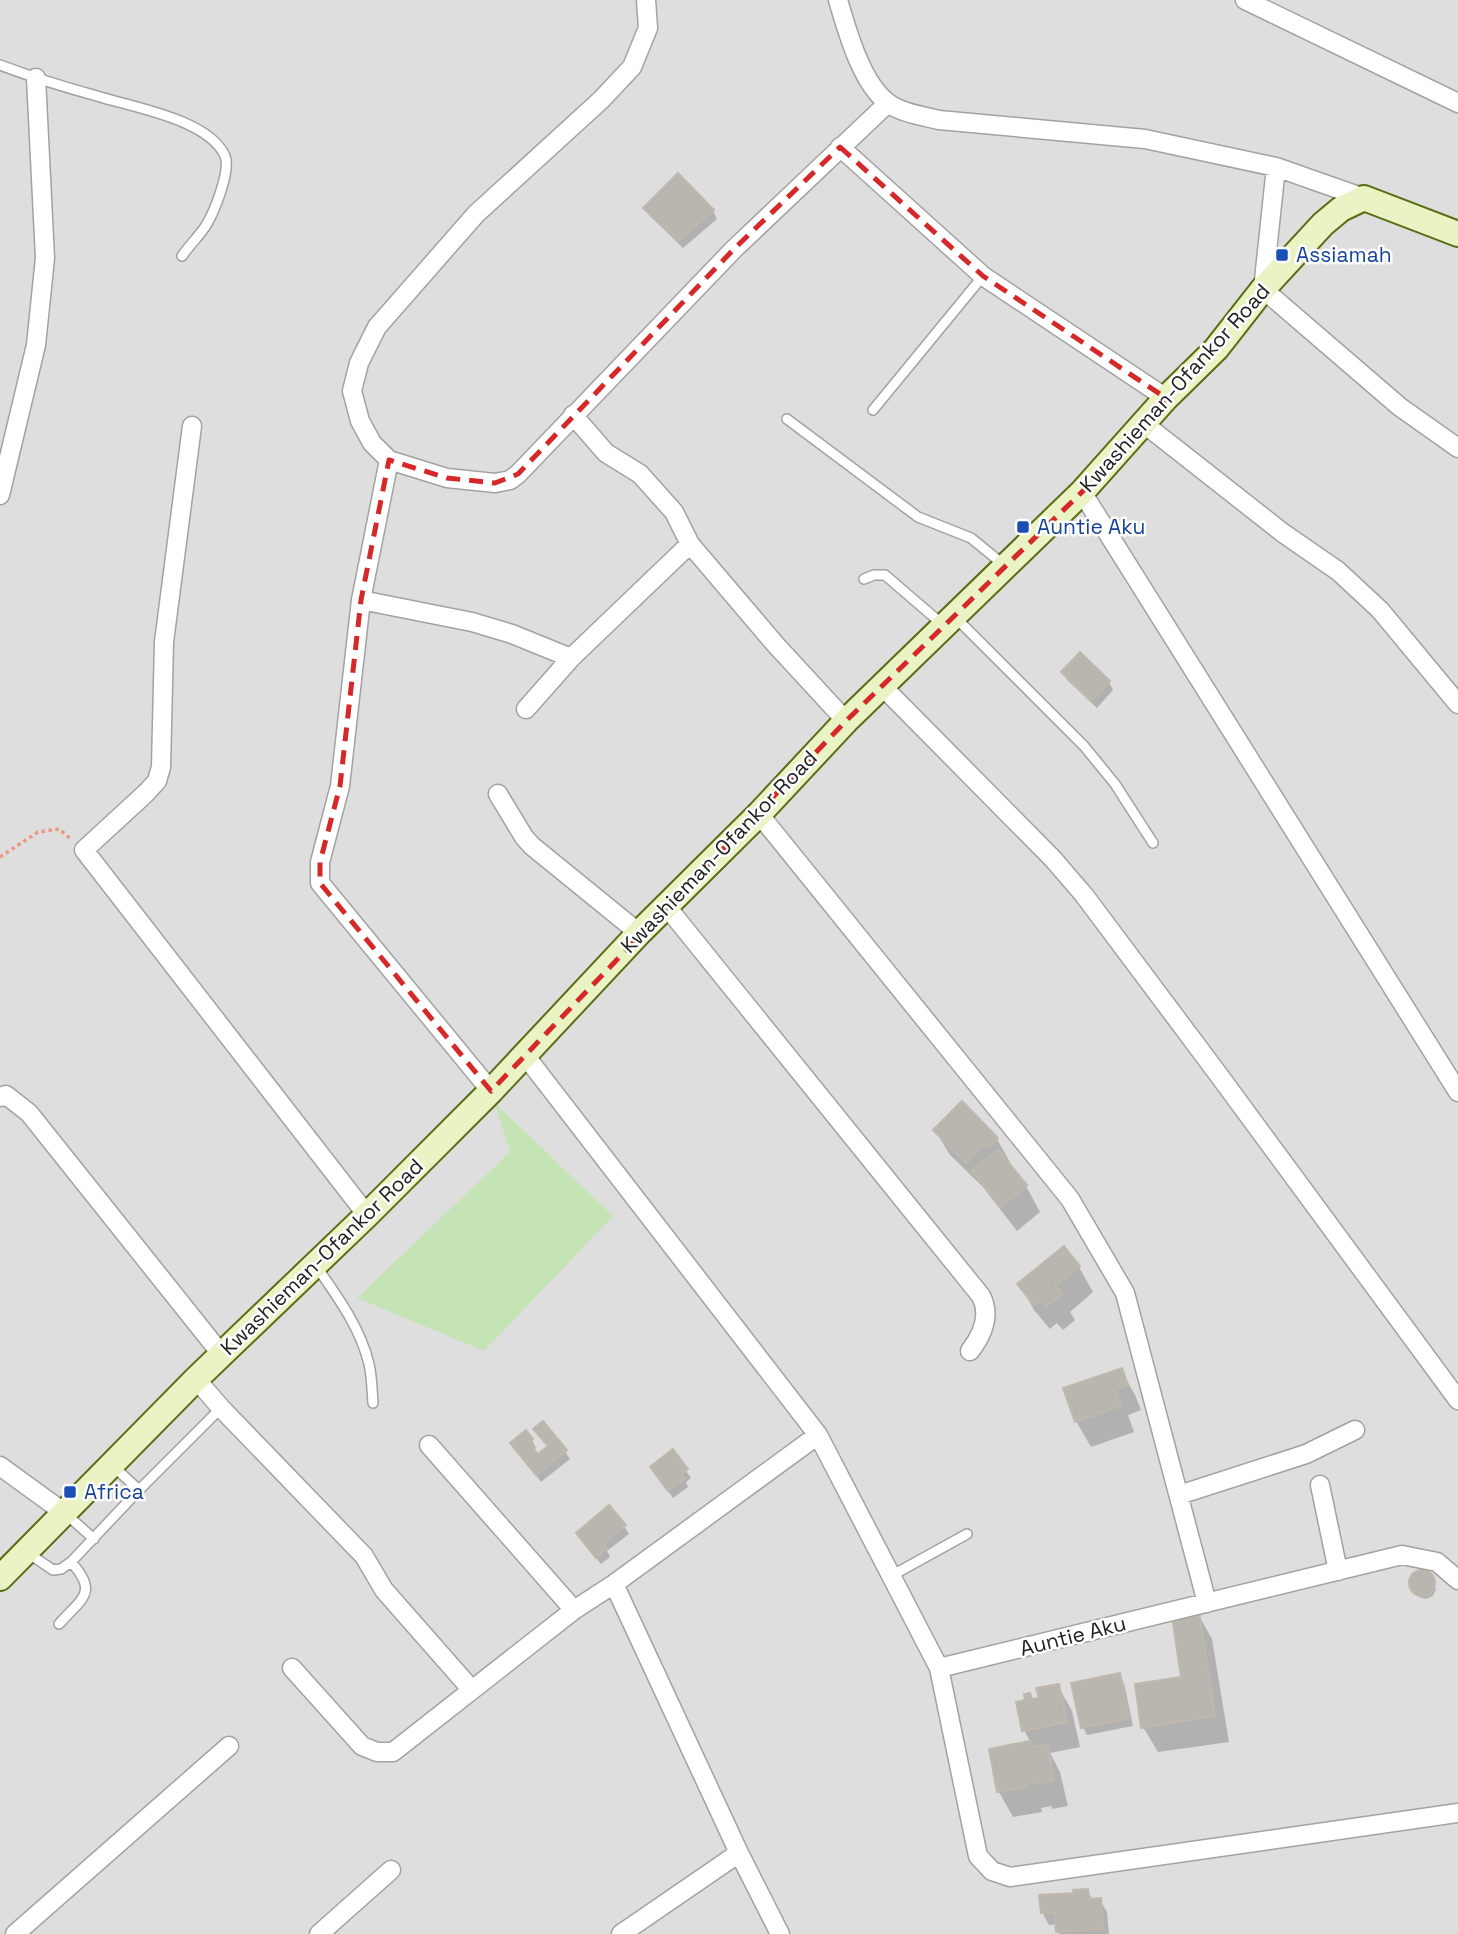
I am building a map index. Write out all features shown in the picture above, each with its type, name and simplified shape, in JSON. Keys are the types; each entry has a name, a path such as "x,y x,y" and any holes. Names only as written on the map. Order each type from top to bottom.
{"main road":[{"path":"1363,198 1458,234"},
{"name":"Kwashieman-Ofankor Road","path":"0,1578 196,1379 367,1215 491,1091 639,933 759,814 846,721 1082,492 1166,398 1216,349 1263,289 1323,223 1341,209 1363,198"}],"street":[{"path":"646,0 648,28 632,67 601,100 476,214 377,327 359,363 352,391 360,421 372,443 389,460 447,478 495,483 510,480 734,249 888,103"},
{"path":"838,0 858,62 888,103 939,120 1145,139 1276,167 1363,198"},
{"path":"1245,0 1458,103"},
{"path":"0,495 36,345 46,258 36,78"},
{"path":"840,147 983,276 1166,398"},
{"path":"1276,167 1263,289 1401,407 1458,448"},
{"path":"573,415 606,453 640,474 674,512 690,544 775,644 846,721"},
{"path":"1143,423 1283,533 1338,571 1380,610 1458,704"},
{"path":"192,426 164,642 160,767 157,781 84,850 367,1215"},
{"path":"389,460 361,600 340,786 320,862 320,883 491,1091"},
{"path":"1082,492 1458,1092"},
{"path":"526,709 571,658 690,544"},
{"path":"361,600 472,622 512,634 571,658"},
{"path":"882,686 1053,859 1084,895 1458,1400"},
{"path":"498,794 532,846 639,933"},
{"path":"759,814 1070,1199 1125,1293 1207,1603"},
{"path":"667,906 981,1296 987,1308 981,1337 970,1351"},
{"path":"524,1054 818,1435 939,1668 978,1856 992,1871 1010,1877 1458,1813"},
{"path":"0,1097 6,1095 29,1113 222,1355"},
{"path":"196,1379 365,1556 384,1590 471,1689"},
{"path":"1179,1494 1306,1454 1355,1430"},
{"path":"292,1668 362,1746 377,1752 393,1752 574,1610 614,1584 818,1435"},
{"path":"429,1444 574,1610"},
{"path":"0,1466 65,1514"},
{"path":"1320,1485 1338,1571"},
{"name":"Auntie Aku","path":"939,1668 1402,1555 1437,1562 1458,1580"},
{"path":"614,1584 739,1853 780,1934"},
{"path":"15,1934 229,1746"},
{"path":"621,1934 739,1853"},
{"path":"319,1934 391,1870"}],"lane":[{"path":"0,65 36,78 158,112 186,124 216,145 224,154 226,164 218,200 206,226 182,256"},
{"path":"873,410 983,276"},
{"path":"787,419 918,517 971,538 1005,566"},
{"path":"864,579 885,575 949,620 1084,747 1115,784 1153,843"},
{"path":"314,1264 345,1308 363,1345 370,1367 373,1404"},
{"path":"27,1552 53,1570 61,1569 71,1562 221,1408"},
{"path":"112,1464 139,1490"},
{"path":"65,1514 94,1539"},
{"path":"891,1576 967,1534"},
{"path":"59,1624 87,1588 85,1578 71,1562"}],"path":[{"path":"0,857 38,832 59,829 84,850"}],"highlighted area":[{"path":"840,147 983,276 1166,398 1082,492 846,721 491,1091 330,897 320,883 320,862 340,786 361,600 389,460 447,478 495,483 518,474 734,249"}],"shaded area":[{"path":"0,0 1458,0 1458,1934 0,1934"}],"green space":[{"path":"494,1102 613,1216 484,1351 357,1298 510,1152"}],"building":[{"path":"678,173 714,210 678,241 643,208"},
{"path":"1080,652 1110,681 1091,701 1061,672"},
{"path":"962,1101 998,1138 987,1148 984,1145 966,1163 933,1130"},
{"path":"998,1150 1027,1185 1001,1207 972,1171"},
{"path":"1064,1246 1080,1266 1055,1286 1062,1294 1047,1306 1041,1299 1034,1305 1017,1284"},
{"path":"1122,1368 1128,1385 1115,1389 1121,1406 1075,1422 1063,1388"},
{"path":"543,1421 567,1450 536,1475 510,1443 526,1430 533,1439 529,1442 538,1454 548,1446 533,1429"},
{"path":"673,1449 688,1469 682,1474 685,1478 668,1491 650,1467"},
{"path":"609,1505 626,1525 603,1543 607,1548 596,1558 576,1533"},
{"path":"1422,1570 1431,1574 1435,1583 1431,1592 1422,1596 1413,1592 1409,1583 1413,1574"},
{"path":"1199,1612 1215,1716 1141,1728 1135,1684 1181,1677 1172,1616"},
{"path":"1120,1673 1129,1718 1081,1728 1071,1683"},
{"path":"1059,1684 1067,1722 1022,1731 1016,1702 1025,1700 1024,1694 1030,1693 1032,1699 1039,1698 1036,1688"},
{"path":"1030,1741 1033,1747 1047,1744 1054,1780 1036,1784 1037,1781 1028,1782 1028,1787 997,1792 989,1749"},
{"path":"1088,1889 1089,1899 1101,1898 1103,1929 1056,1932 1054,1912 1041,1913 1039,1895 1074,1893 1073,1890"}],"place":[{"name":"Assiamah","path":"1282,255"},
{"name":"Auntie Aku","path":"1023,527"},
{"name":"Africa","path":"70,1492"}]}
